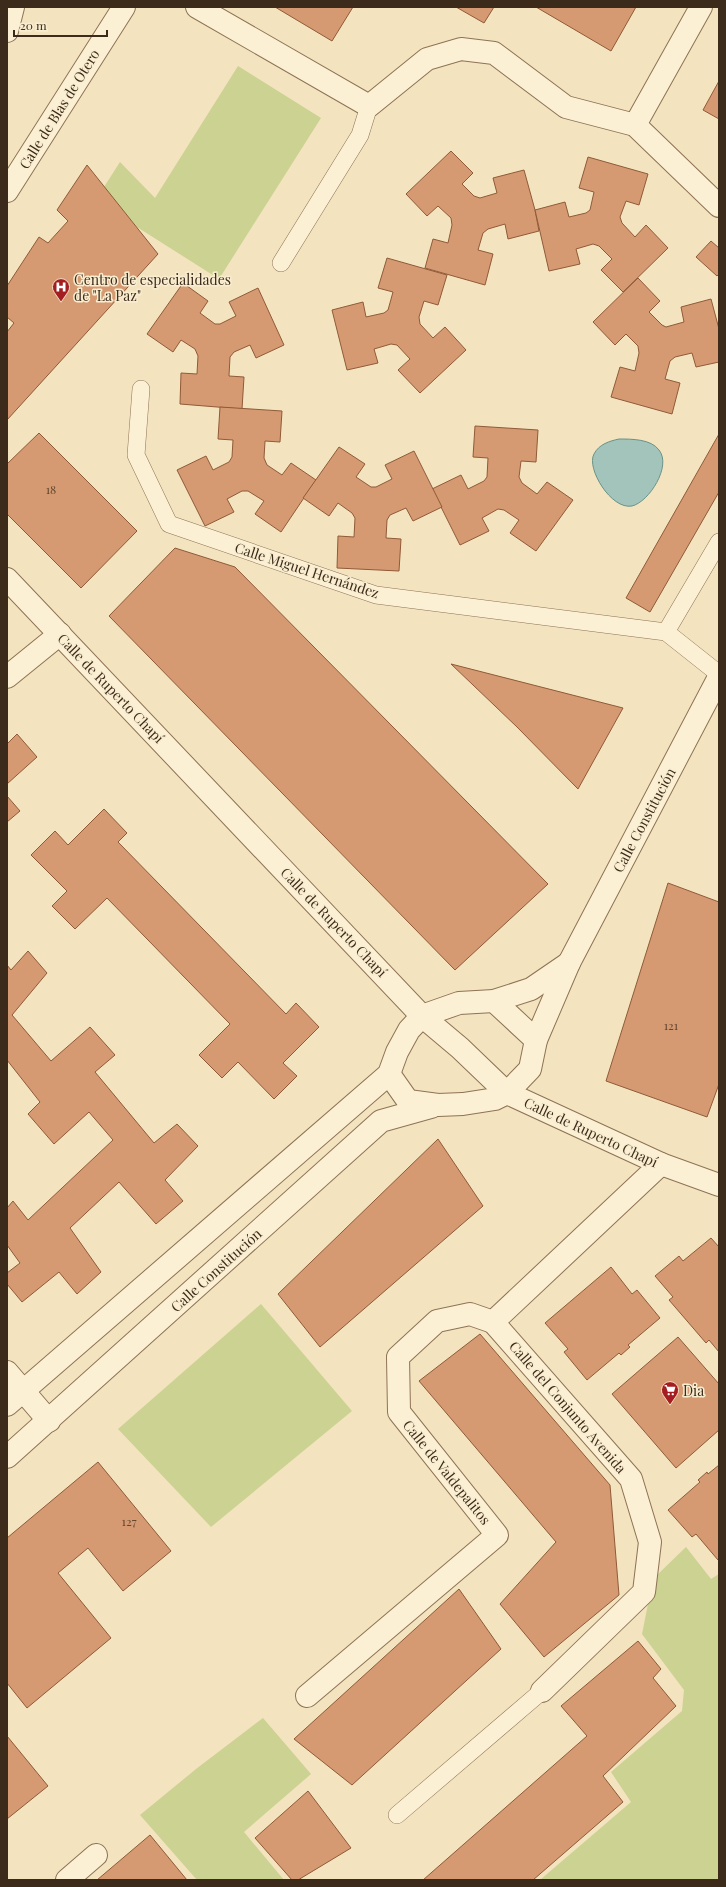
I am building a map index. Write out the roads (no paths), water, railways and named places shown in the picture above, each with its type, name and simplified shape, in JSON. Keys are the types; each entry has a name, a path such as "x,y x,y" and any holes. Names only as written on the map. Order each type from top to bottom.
{"street":[{"path":"7,31 13,7"},
{"name":"Calle de Blas de Otero","path":"7,191 124,7"},
{"path":"197,7 369,106 427,59 461,49 494,53 566,107 635,125 719,206"},
{"path":"635,125 701,7"},
{"name":"Calle de Ruperto Chapí","path":"7,579 422,1016 460,1048 507,1093 661,1164 719,1185"},
{"path":"7,677 60,634"},
{"name":"Calle Constitución","path":"389,1074 408,1101 438,1105 463,1104 495,1099 507,1093 530,1069 536,1040 569,963 719,677"},
{"name":"Calle Constitución","path":"15,1398 389,1074 397,1052 409,1030 422,1016 459,1002 494,1001 531,989 569,963"},
{"path":"494,1001 536,1040"},
{"name":"Calle Constitución","path":"7,1457 381,1121 438,1105"},
{"path":"493,1322 661,1164"},
{"name":"Calle de Valdepalitos","path":"308,1696 497,1535 399,1412 398,1357 437,1321 470,1314 493,1322"},
{"name":"Calle del Conjunto Avenida","path":"493,1322 631,1479 650,1542 644,1592 542,1691"},
{"path":"7,1372 15,1398 48,1421"},
{"path":"67,1880 96,1855"}],"lane":[{"path":"281,263 360,135 369,106"},
{"name":"Calle Miguel Hernández","path":"140,389 136,455 169,524 376,595 666,632"},
{"path":"719,542 666,632 719,674"},
{"path":"397,1815 542,1691"}],"water":[{"path":"619,439 641,440 656,446 662,457 663,465 657,482 645,498 632,506 616,502 602,487 597,478 592,460 594,454 599,448"}],"place":[{"name":"Centro de especialidades de \"La Paz\"","path":"61,302"},
{"name":"Dia","path":"670,1405"}]}
